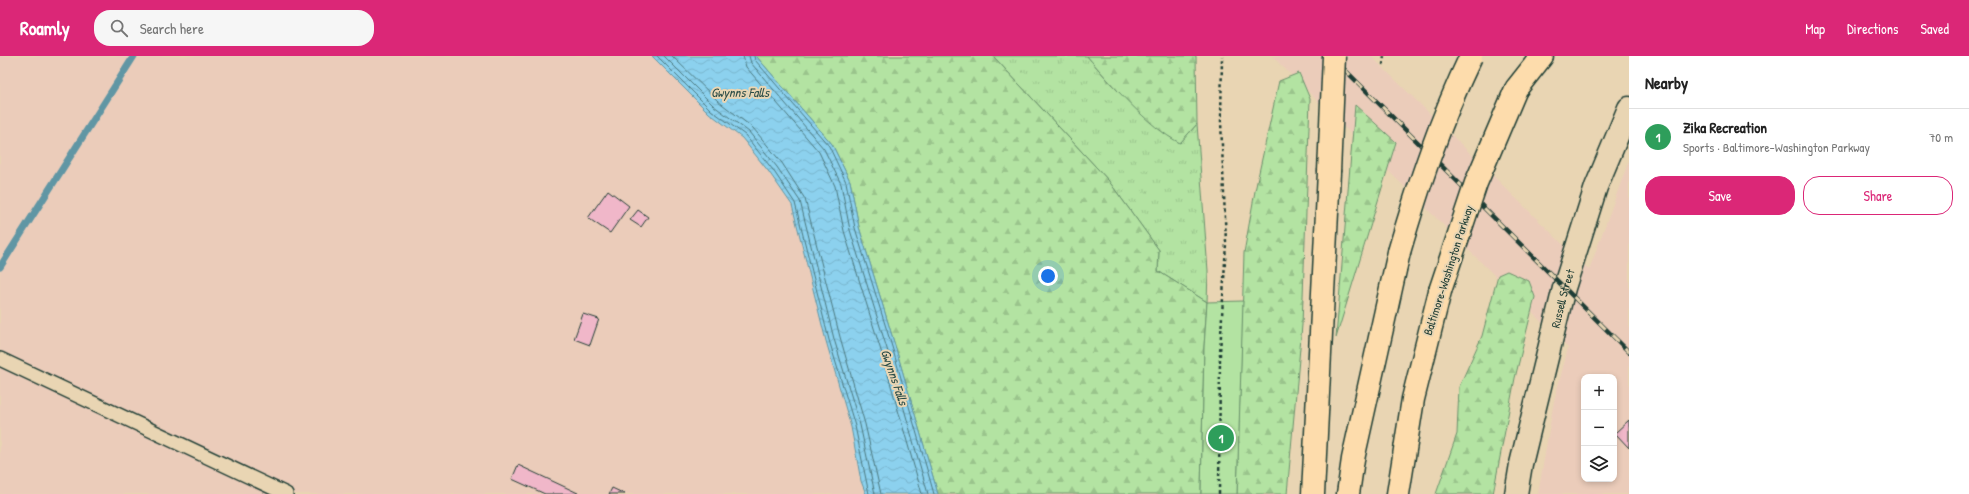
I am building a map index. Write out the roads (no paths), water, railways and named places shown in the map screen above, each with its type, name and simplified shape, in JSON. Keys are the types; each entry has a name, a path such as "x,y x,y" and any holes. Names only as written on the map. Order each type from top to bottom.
{"highway":[{"path":"1313,494 1334,56"},
{"path":"1348,494 1353,459 1399,252 1420,180 1447,106 1471,56"},
{"name":"Baltimore-Washington Parkway","path":"1398,494 1413,399 1440,291 1476,183 1530,56"},
{"path":"1516,89 1542,56"}],"street":[{"name":"Russell Street","path":"1516,494 1521,464 1564,288 1596,187 1629,108"}],"lane":[{"path":"0,359 286,494"}],"water":[{"name":"Gwynns Falls","path":"652,56 756,56 832,144 850,181 859,227 938,494 866,494 861,481 851,427 826,341 792,205 769,172 742,138 709,113"}],"waterway":[{"path":"0,267 134,56"}],"railway":[{"path":"1331,56 1629,352"}],"place":[{"name":"Zika Recreation","path":"1221,438"}]}
